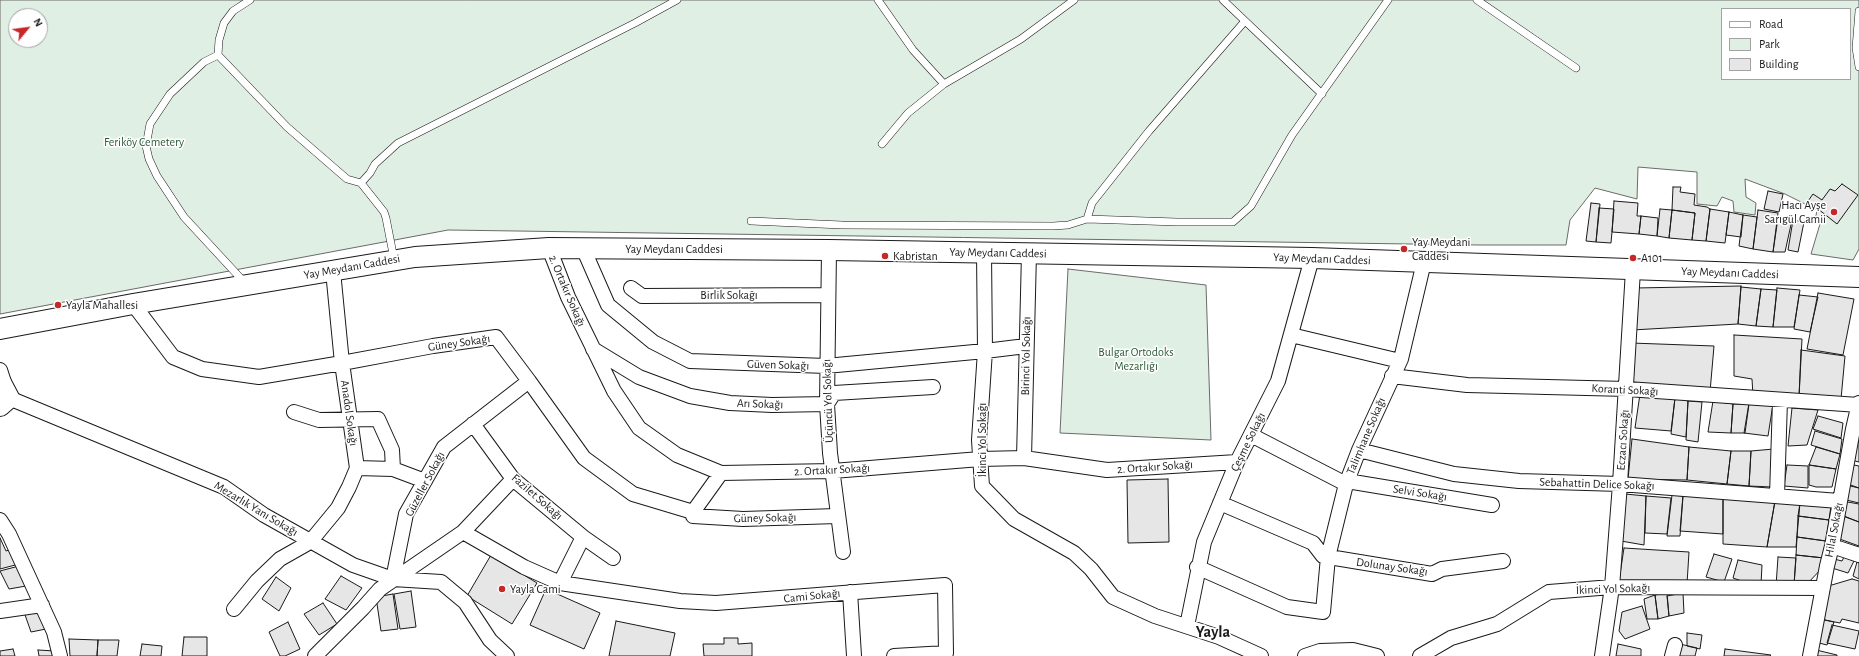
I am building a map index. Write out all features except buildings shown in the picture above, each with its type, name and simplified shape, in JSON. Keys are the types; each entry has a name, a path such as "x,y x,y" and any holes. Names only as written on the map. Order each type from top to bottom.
{"street":[{"name":"Yay Meydanı Caddesi","path":"0,329 133,304 394,260 415,257 549,248 984,252 1312,258 1859,277"},
{"name":"2. Ortakır Sokağı","path":"549,248 568,297 593,349 614,391 639,428 677,456 721,473 833,471 980,459 1024,458 1107,470 1237,462"},
{"name":"Güven Sokağı","path":"583,248 608,305 653,342 690,361 826,366 985,352 1026,346"},
{"name":"Üçüncü Yol Sokağı","path":"829,250 826,366 827,404 830,453 837,516 843,552"},
{"name":"İkinci Yol Sokağı","path":"984,252 985,352 980,432 982,486 1014,519 1074,553 1091,570 1113,598 1155,616 1219,637 1261,656"},
{"name":"Birinci Yol Sokağı","path":"1024,458 1029,253"},
{"name":"Çeşme Sokağı","path":"1186,626 1197,567 1204,542 1237,462 1278,381 1312,258"},
{"name":"Talimhane Sokağı","path":"1197,567 1287,607 1323,612 1328,557 1347,482 1359,450 1400,361 1424,262"},
{"name":"Anadol Sokağı","path":"310,542 338,508 350,488 357,468 342,363 333,270"},
{"name":"Eczacı Sokağı","path":"1602,656 1612,587 1627,389 1633,270"},
{"name":"Birlik Sokağı","path":"631,288 642,296 828,295"},
{"name":"Güney Sokağı","path":"133,304 173,357 202,369 259,376 342,363 433,346 496,337 529,380 584,458 633,494 694,512 721,473"},
{"path":"1291,334 1400,361"},
{"name":"Arı Sokağı","path":"593,349 640,377 690,396 730,403 827,404"},
{"path":"0,370 4,402"},
{"name":"Koranti Sokağı","path":"1392,376 1467,385 1627,389 1859,404"},
{"name":"Güzeller Sokağı","path":"393,579 406,514 444,447 529,380"},
{"path":"0,381 4,402"},
{"path":"827,404 834,393 933,387"},
{"path":"1777,496 1780,400"},
{"name":"Mezarlık Yanı Sokağı","path":"4,402 224,487 264,515 353,565 393,579 441,582 465,602 490,640 507,656"},
{"name":"Hilal Sokağı","path":"1810,656 1859,404"},
{"path":"294,412 319,420 378,419 392,450 393,469"},
{"name":"Fazilet Sokağı","path":"473,424 513,479 583,537 613,558"},
{"name":"Selvi Sokağı","path":"1251,435 1347,482 1492,505"},
{"name":"Sebahattin Delice Sokağı","path":"1359,450 1454,474 1519,481 1620,484 1839,501"},
{"path":"357,468 393,469 425,481"},
{"path":"315,656 380,589 463,532 513,479"},
{"path":"1220,503 1312,542 1323,556 1328,557"},
{"name":"Güney Sokağı","path":"693,516 743,519 837,516"},
{"path":"0,520 9,534 54,632 60,656"},
{"name":"Cami Sokağı","path":"463,532 524,567 560,583 680,601 716,604 945,585 946,653 894,656"},
{"path":"560,583 583,537"},
{"path":"234,609 257,581 280,559 310,542"},
{"path":"1832,546 1859,555"},
{"name":"Dolunay Sokağı","path":"1328,557 1432,574 1442,569 1503,561"},
{"name":"İkinci Yol Sokağı","path":"1420,656 1451,638 1497,624 1549,592 1612,587 1823,588"},
{"path":"850,592 854,656"},
{"path":"0,612 42,605"},
{"path":"1305,656 1320,651 1352,650 1377,656"}],"lane":[{"path":"250,0 232,12 224,23 219,40 218,54 287,127 347,179 360,183 384,212 394,260"},
{"path":"360,183 370,173 374,164 398,143 635,23 677,0"},
{"path":"878,0 913,50 944,84"},
{"path":"882,144 908,114 944,84 1021,39 1074,0"},
{"path":"1223,0 1322,94"},
{"path":"751,221 842,225 1053,226 1068,225 1088,219 1233,222 1251,206 1292,135 1388,0"},
{"path":"1476,0 1576,68"},
{"path":"1859,11 1856,48 1859,67"},
{"path":"1088,219 1092,203 1144,137 1245,21"},
{"path":"218,54 204,62 170,94 150,124 146,146 149,159 157,176 184,217 215,253 247,285"}],"green space":[{"name":"Feriköy Cemetery","path":"0,0 1859,0 1859,249 1853,260 1811,254 1820,224 1815,221 1817,210 1785,194 1745,179 1746,197 1756,203 1755,215 1734,212 1733,201 1722,197 1717,206 1697,204 1697,172 1638,167 1637,199 1595,188 1570,220 1566,245 448,230 0,314"},
{"name":"Bulgar Ortodoks Mezarlığı","path":"1068,269 1206,285 1211,440 1060,433"}],"place":[{"name":"Hacı Ayşe Sarıgül Camii","path":"1834,212"},
{"name":"Yay Meydani Caddesi","path":"1404,249"},
{"name":"Kabristan","path":"885,256"},
{"name":"A101","path":"1633,258"},
{"name":"Yayla Mahallesi","path":"58,305"},
{"name":"Yayla Cami","path":"502,589"}],"district":[{"name":"Yayla","path":"1213,632"}]}
